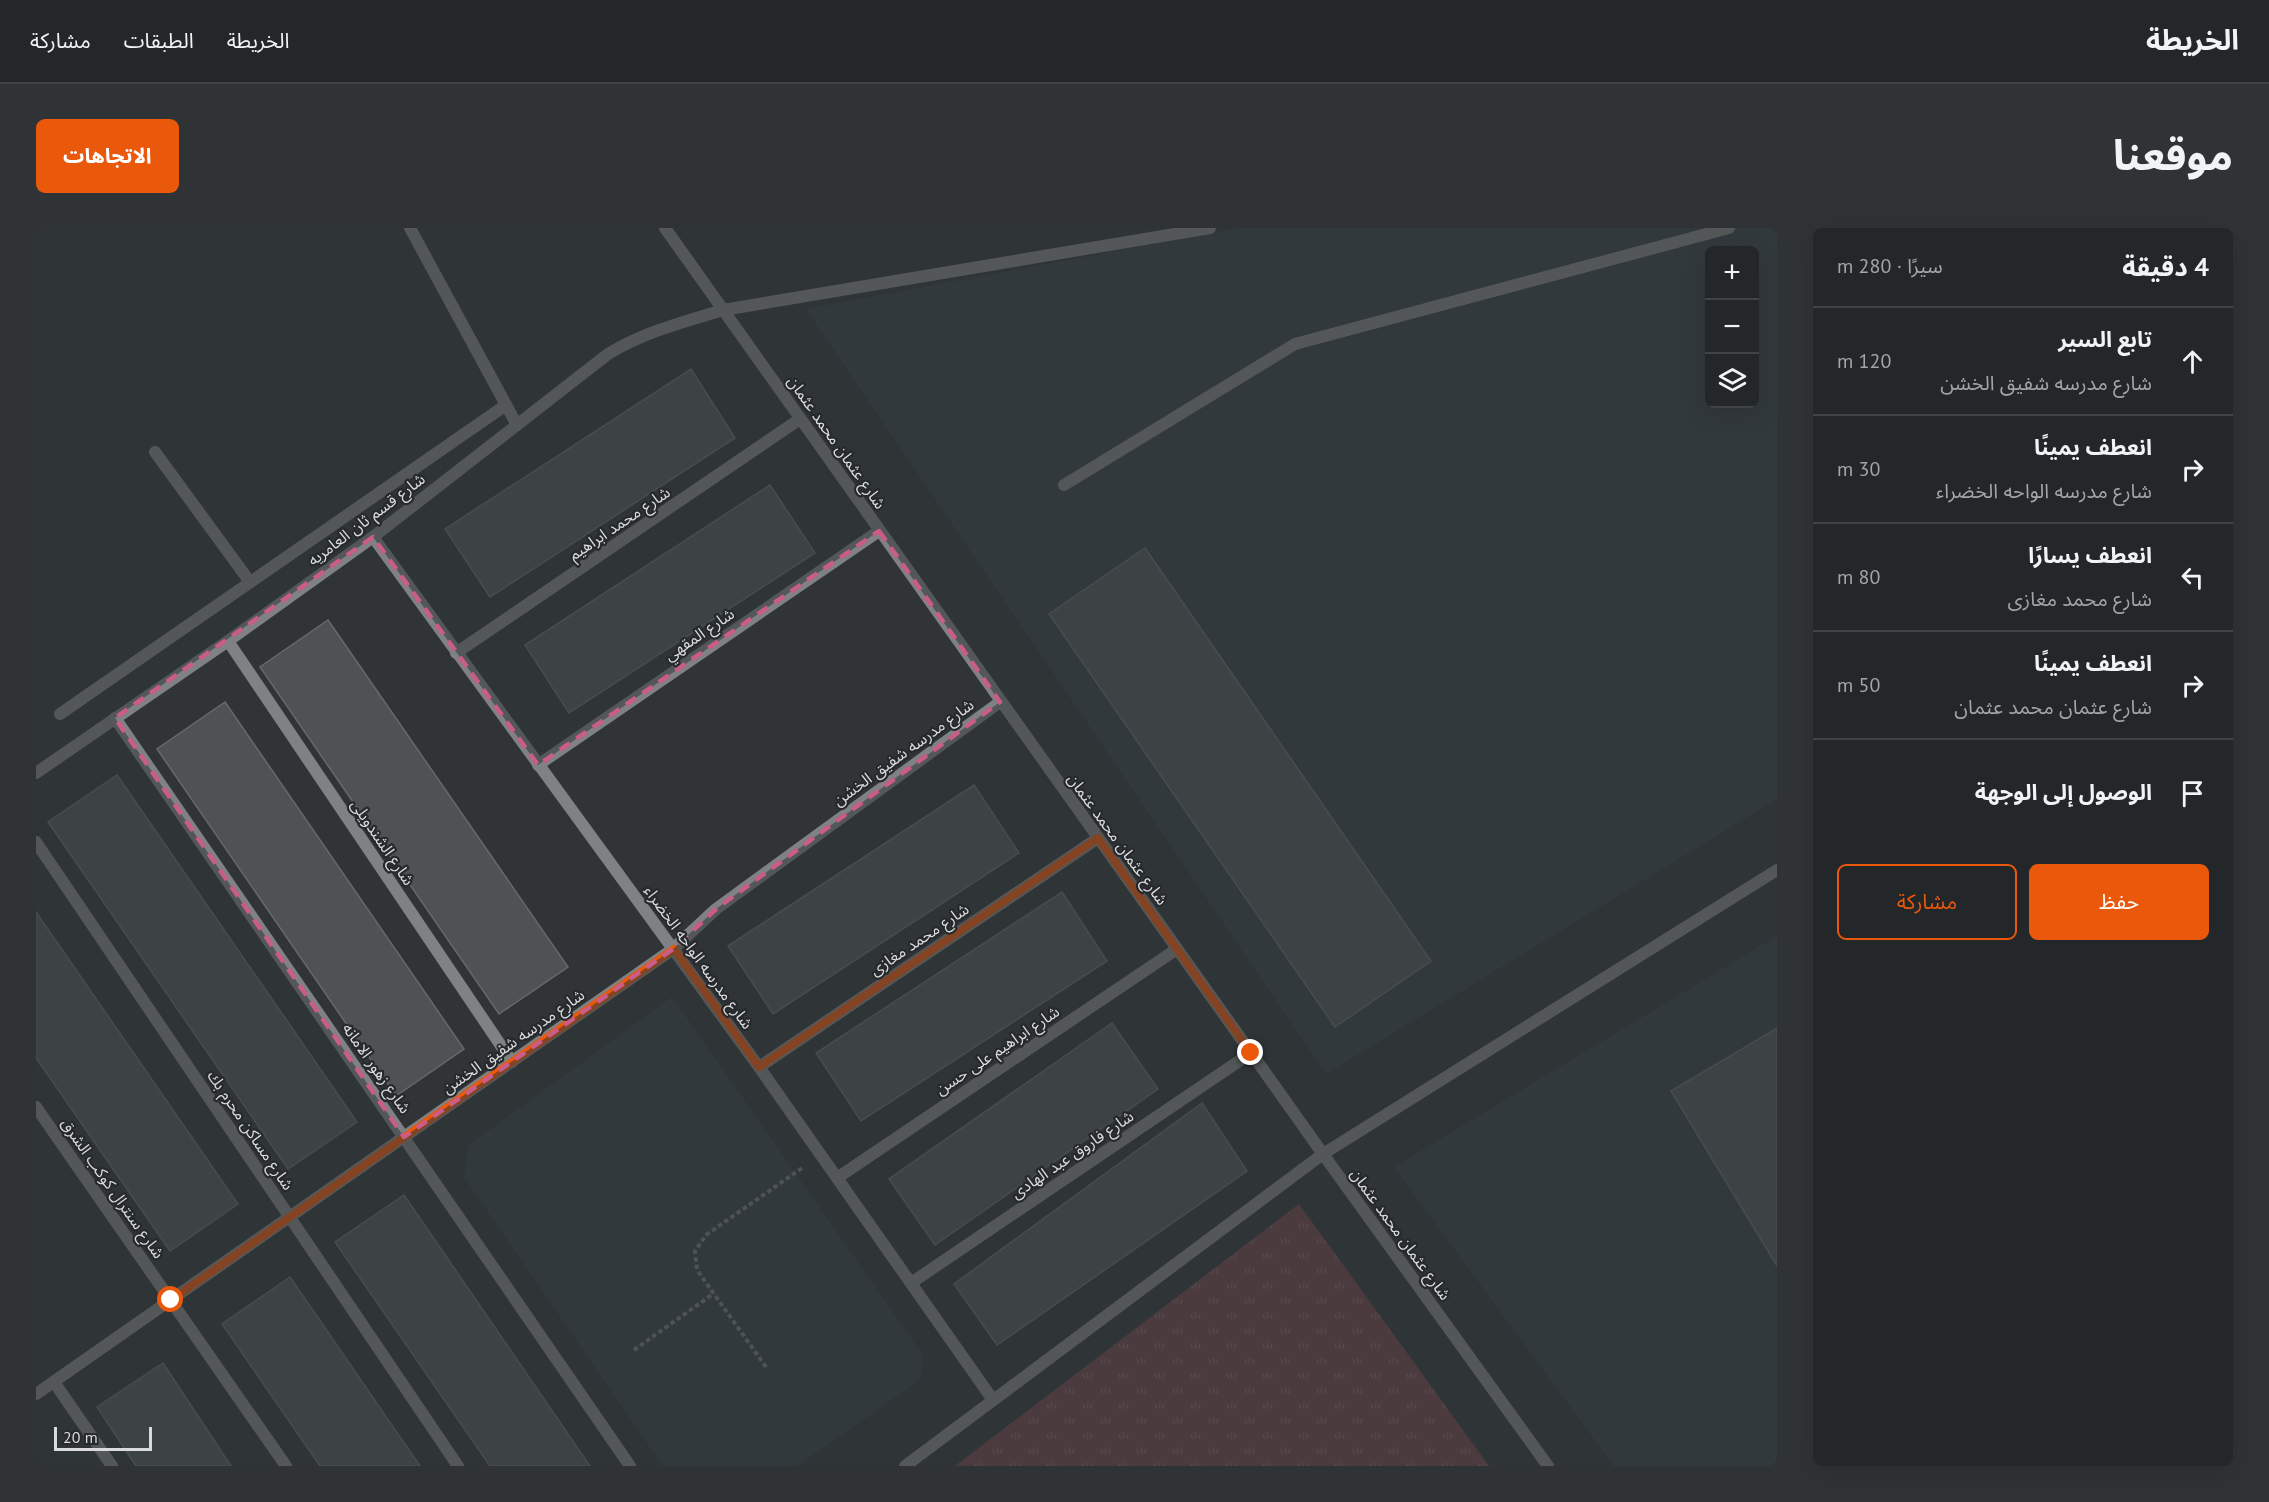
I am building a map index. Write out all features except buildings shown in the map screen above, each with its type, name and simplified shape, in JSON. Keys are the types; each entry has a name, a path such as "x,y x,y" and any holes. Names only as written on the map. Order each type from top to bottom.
{"street":[{"path":"410,228 517,424"},
{"name":"شارع عثمان محمد عثمان","path":"664,228 1000,702 1548,1466"},
{"name":"شارع قسم ثان العامريه","path":"36,772 228,641 373,537 517,424 627,342 659,329 723,310 1210,228"},
{"path":"1064,485 1295,344 1729,228"},
{"path":"60,714 506,405"},
{"name":"شارع محمد ابراهيم","path":"456,654 800,419"},
{"path":"155,452 250,582"},
{"name":"شارع المقهي","path":"538,765 879,531"},
{"name":"شارع مدرسه الواحه الخضراء","path":"373,537 759,1067 993,1400"},
{"name":"شارع الشندويلى","path":"228,641 512,1062"},
{"name":"شارع مدرسه شفيق الخشن","path":"36,1394 674,949 716,909 1000,702"},
{"name":"شارع زهور الامانه","path":"115,718 630,1466"},
{"name":"شارع محمد مغازى","path":"759,1067 1098,838"},
{"name":"شارع مساكن محرم بك","path":"36,842 458,1466"},
{"path":"905,1466 1323,1154 1777,870"},
{"name":"شارع ابراهيم على حسن","path":"837,1178 1177,949"},
{"name":"شارع فاروق عبد الهادى","path":"910,1283 1251,1053"},
{"name":"شارع سنترال كوكب الشرق","path":"36,1107 286,1466"},
{"path":"54,1382 112,1466"}],"path":[{"path":"766,1367 697,1270 695,1251 700,1243 820,1154"},
{"path":"634,1350 713,1294"}],"highlighted area":[{"path":"879,531 1000,702 716,909 673,949 404,1137 115,718 373,537 538,765"}],"shaded area":[{"path":"1238,228 1777,228 1777,799 1326,1074 806,309"},
{"path":"1777,936 1777,1466 1614,1466 1394,1167"},
{"path":"672,997 923,1355 920,1380 797,1466 663,1466 464,1177 469,1145"}],"green space":[{"path":"1299,1204 1489,1466 955,1466"}],"route":[{"path":"171,1300 674,949 759,1067 1098,838 1251,1053"}]}
